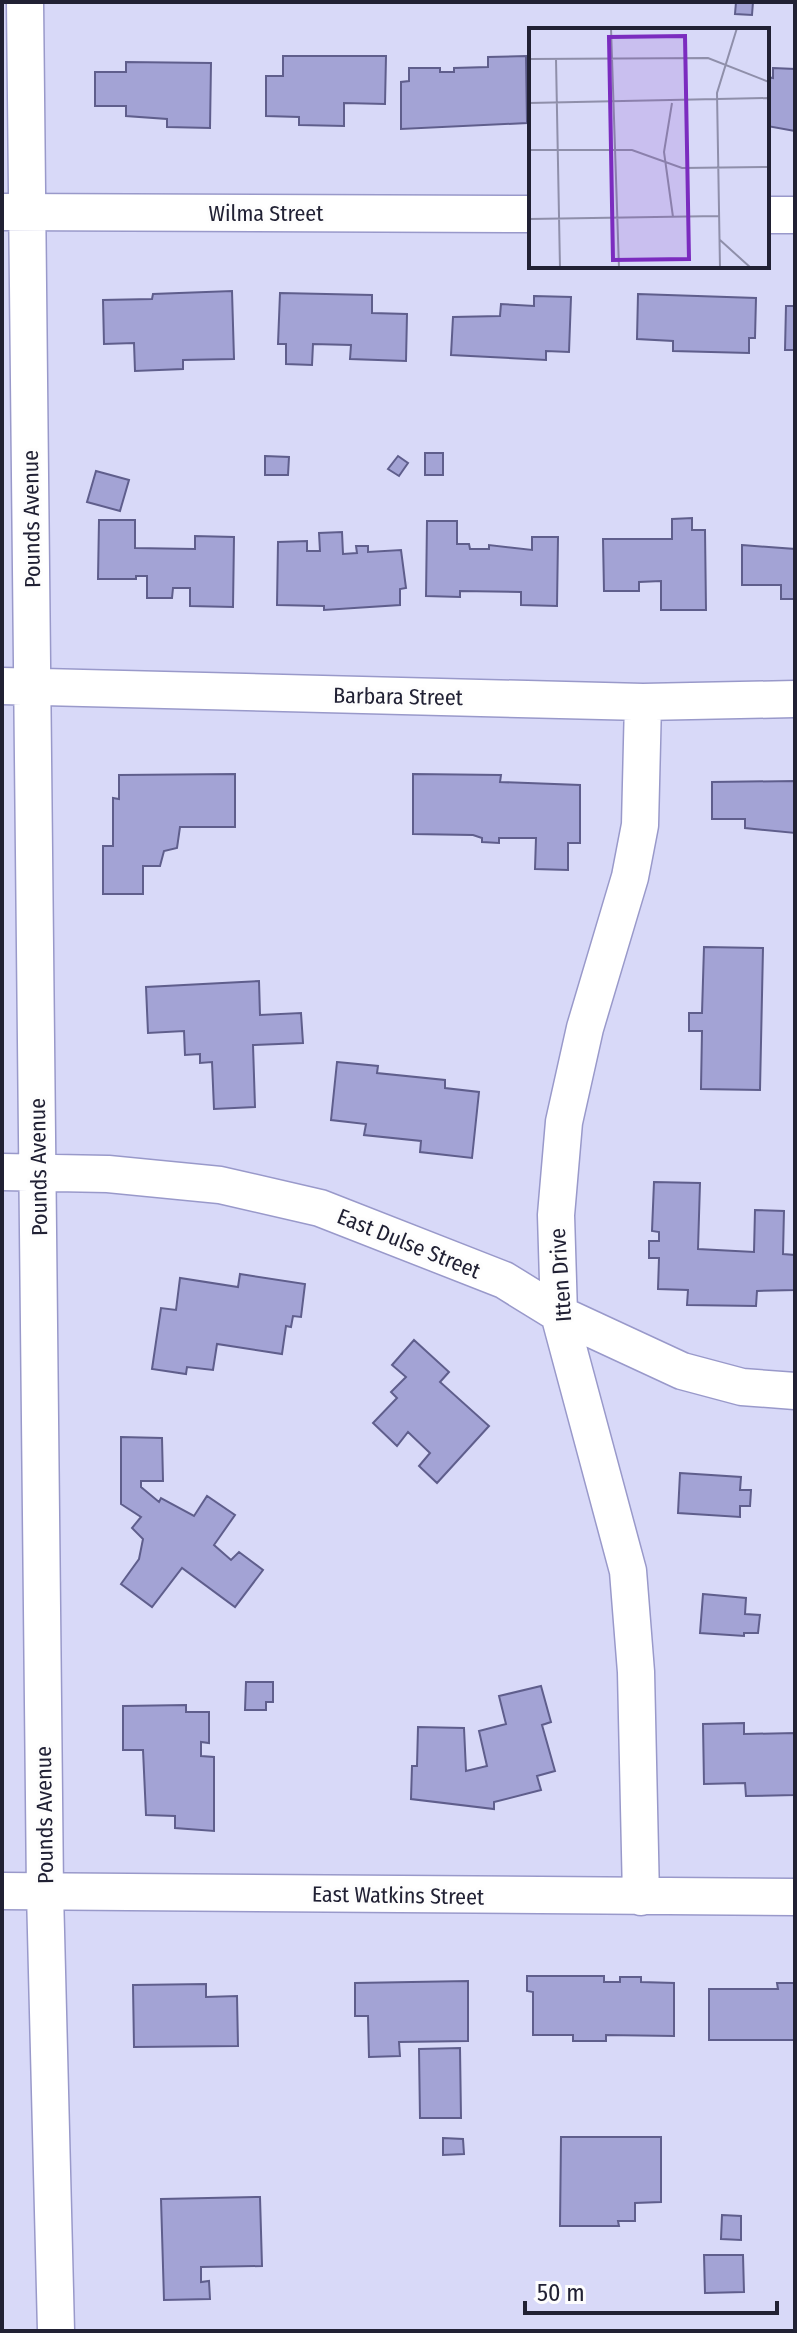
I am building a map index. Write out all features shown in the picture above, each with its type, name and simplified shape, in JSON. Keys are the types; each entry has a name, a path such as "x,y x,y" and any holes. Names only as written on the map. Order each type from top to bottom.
{"street":[{"name":"Pounds Avenue","path":"25,2 14,212 18,686 38,1173 45,1892 56,2331"},
{"name":"Wilma Street","path":"14,212 529,214"},
{"path":"769,215 795,215"},
{"name":"Barbara Street","path":"18,686 643,702 795,699"},
{"name":"Itten Drive","path":"641,1897 636,1672 628,1571 559,1314 556,1215 564,1122 585,1028 630,877 640,825 643,702"},
{"name":"East Dulse Street","path":"2,1172 108,1174 220,1185 320,1208 504,1280 559,1314 682,1371 742,1387 795,1391"},
{"name":"East Watkins Street","path":"2,1891 795,1897"}],"building":[{"path":"736,2 753,2 752,15 735,14"},
{"path":"283,56 386,56 385,104 344,103 344,126 299,125 299,117 266,116 266,76 283,76"},
{"path":"526,56 527,123 401,129 401,82 409,81 409,68 440,68 440,72 454,72 454,68 488,67 488,57"},
{"path":"126,62 211,63 210,128 167,127 167,119 126,116 126,106 95,106 95,72 126,72"},
{"path":"773,68 795,69 795,131 769,126 769,77 773,78"},
{"path":"232,291 234,359 183,360 183,369 135,371 134,343 104,344 103,300 152,299 153,294"},
{"path":"280,293 372,295 372,313 407,314 406,361 350,359 351,345 313,344 312,365 286,364 286,344 278,344"},
{"path":"638,294 756,298 755,338 749,338 749,353 673,351 673,341 637,339"},
{"path":"534,296 571,297 569,352 546,351 546,360 451,355 453,317 500,316 501,304 534,306"},
{"path":"786,306 795,306 795,350 785,350"},
{"path":"425,453 443,453 443,475 425,475"},
{"path":"265,456 289,457 288,475 265,475"},
{"path":"398,456 408,463 399,476 388,469"},
{"path":"96,471 129,480 120,511 87,502"},
{"path":"692,518 692,530 705,530 706,610 661,610 661,581 639,582 639,591 604,591 603,539 672,539 672,519"},
{"path":"99,520 135,520 135,548 195,549 195,536 234,537 233,607 190,606 190,588 173,588 172,598 147,598 147,576 98,579"},
{"path":"427,521 457,521 457,544 469,544 470,549 489,549 489,545 532,550 532,537 558,537 557,606 521,605 521,592 460,591 460,597 426,596"},
{"path":"342,532 343,554 357,553 356,546 368,546 368,552 401,550 406,588 400,589 400,605 324,610 324,606 277,605 278,542 307,541 307,551 320,551 319,533"},
{"path":"742,545 795,549 795,599 781,599 781,585 742,585"},
{"path":"235,774 235,827 180,827 177,848 164,851 160,866 143,866 143,894 103,894 103,846 113,846 113,798 119,799 119,775"},
{"path":"413,774 501,775 500,782 580,785 580,843 568,843 568,870 535,869 536,838 499,838 499,843 482,842 482,838 473,835 413,834"},
{"path":"795,781 795,833 745,828 745,819 712,819 712,782"},
{"path":"704,947 763,948 760,1090 701,1089 702,1031 689,1031 689,1013 702,1013"},
{"path":"259,981 260,1015 301,1013 303,1043 253,1045 255,1107 214,1109 212,1062 200,1063 200,1054 185,1055 184,1031 148,1033 146,987"},
{"path":"337,1062 378,1066 377,1073 445,1080 445,1088 479,1092 472,1158 420,1152 421,1141 364,1135 366,1124 331,1120"},
{"path":"654,1182 700,1183 698,1249 754,1252 755,1210 784,1211 783,1254 795,1255 795,1290 757,1291 756,1306 687,1305 688,1290 658,1289 659,1258 649,1258 649,1241 659,1241 659,1232 652,1231"},
{"path":"240,1274 305,1284 301,1317 293,1316 291,1327 286,1326 282,1354 217,1344 213,1370 187,1367 186,1374 152,1369 161,1308 176,1310 180,1278 238,1287"},
{"path":"414,1340 449,1372 440,1382 489,1426 437,1483 419,1466 430,1453 408,1432 397,1446 373,1423 397,1398 391,1392 406,1377 392,1365"},
{"path":"121,1437 162,1438 163,1481 141,1481 141,1487 159,1502 161,1498 194,1516 207,1496 235,1515 214,1545 231,1560 239,1552 263,1570 235,1607 182,1568 152,1607 121,1584 139,1559 143,1539 132,1528 141,1517 121,1504"},
{"path":"680,1473 741,1477 740,1490 751,1490 750,1506 740,1506 740,1517 678,1513"},
{"path":"703,1594 746,1598 745,1614 760,1615 758,1633 744,1633 744,1636 700,1633"},
{"path":"246,1682 273,1682 273,1702 266,1702 266,1710 245,1710"},
{"path":"541,1686 551,1722 542,1725 555,1771 537,1776 541,1790 494,1802 494,1809 411,1799 412,1766 417,1766 418,1727 464,1728 466,1771 487,1766 479,1731 506,1724 499,1696"},
{"path":"186,1705 186,1712 209,1712 209,1743 201,1742 201,1756 214,1757 214,1831 175,1828 175,1816 146,1815 143,1750 123,1750 123,1706"},
{"path":"744,1723 744,1734 795,1733 795,1795 746,1796 745,1783 704,1784 703,1724"},
{"path":"527,1976 604,1976 604,1982 620,1982 620,1977 641,1977 641,1982 674,1983 674,2036 606,2035 606,2041 573,2041 573,2035 533,2035 533,1992 527,1991"},
{"path":"468,1981 468,2041 399,2042 400,2056 369,2057 368,2016 355,2016 355,1983"},
{"path":"777,1983 795,1983 795,2040 709,2040 709,1989 778,1989"},
{"path":"206,1984 206,1997 237,1996 238,2046 134,2047 133,1985"},
{"path":"460,2048 461,2118 420,2118 419,2049"},
{"path":"561,2137 661,2137 661,2202 635,2203 635,2221 618,2221 619,2226 560,2226"},
{"path":"443,2138 463,2139 464,2154 443,2155"},
{"path":"260,2197 262,2266 201,2267 201,2282 209,2281 210,2299 164,2300 161,2199"},
{"path":"722,2215 741,2216 741,2240 721,2239"},
{"path":"704,2255 743,2255 744,2292 705,2293"}]}
